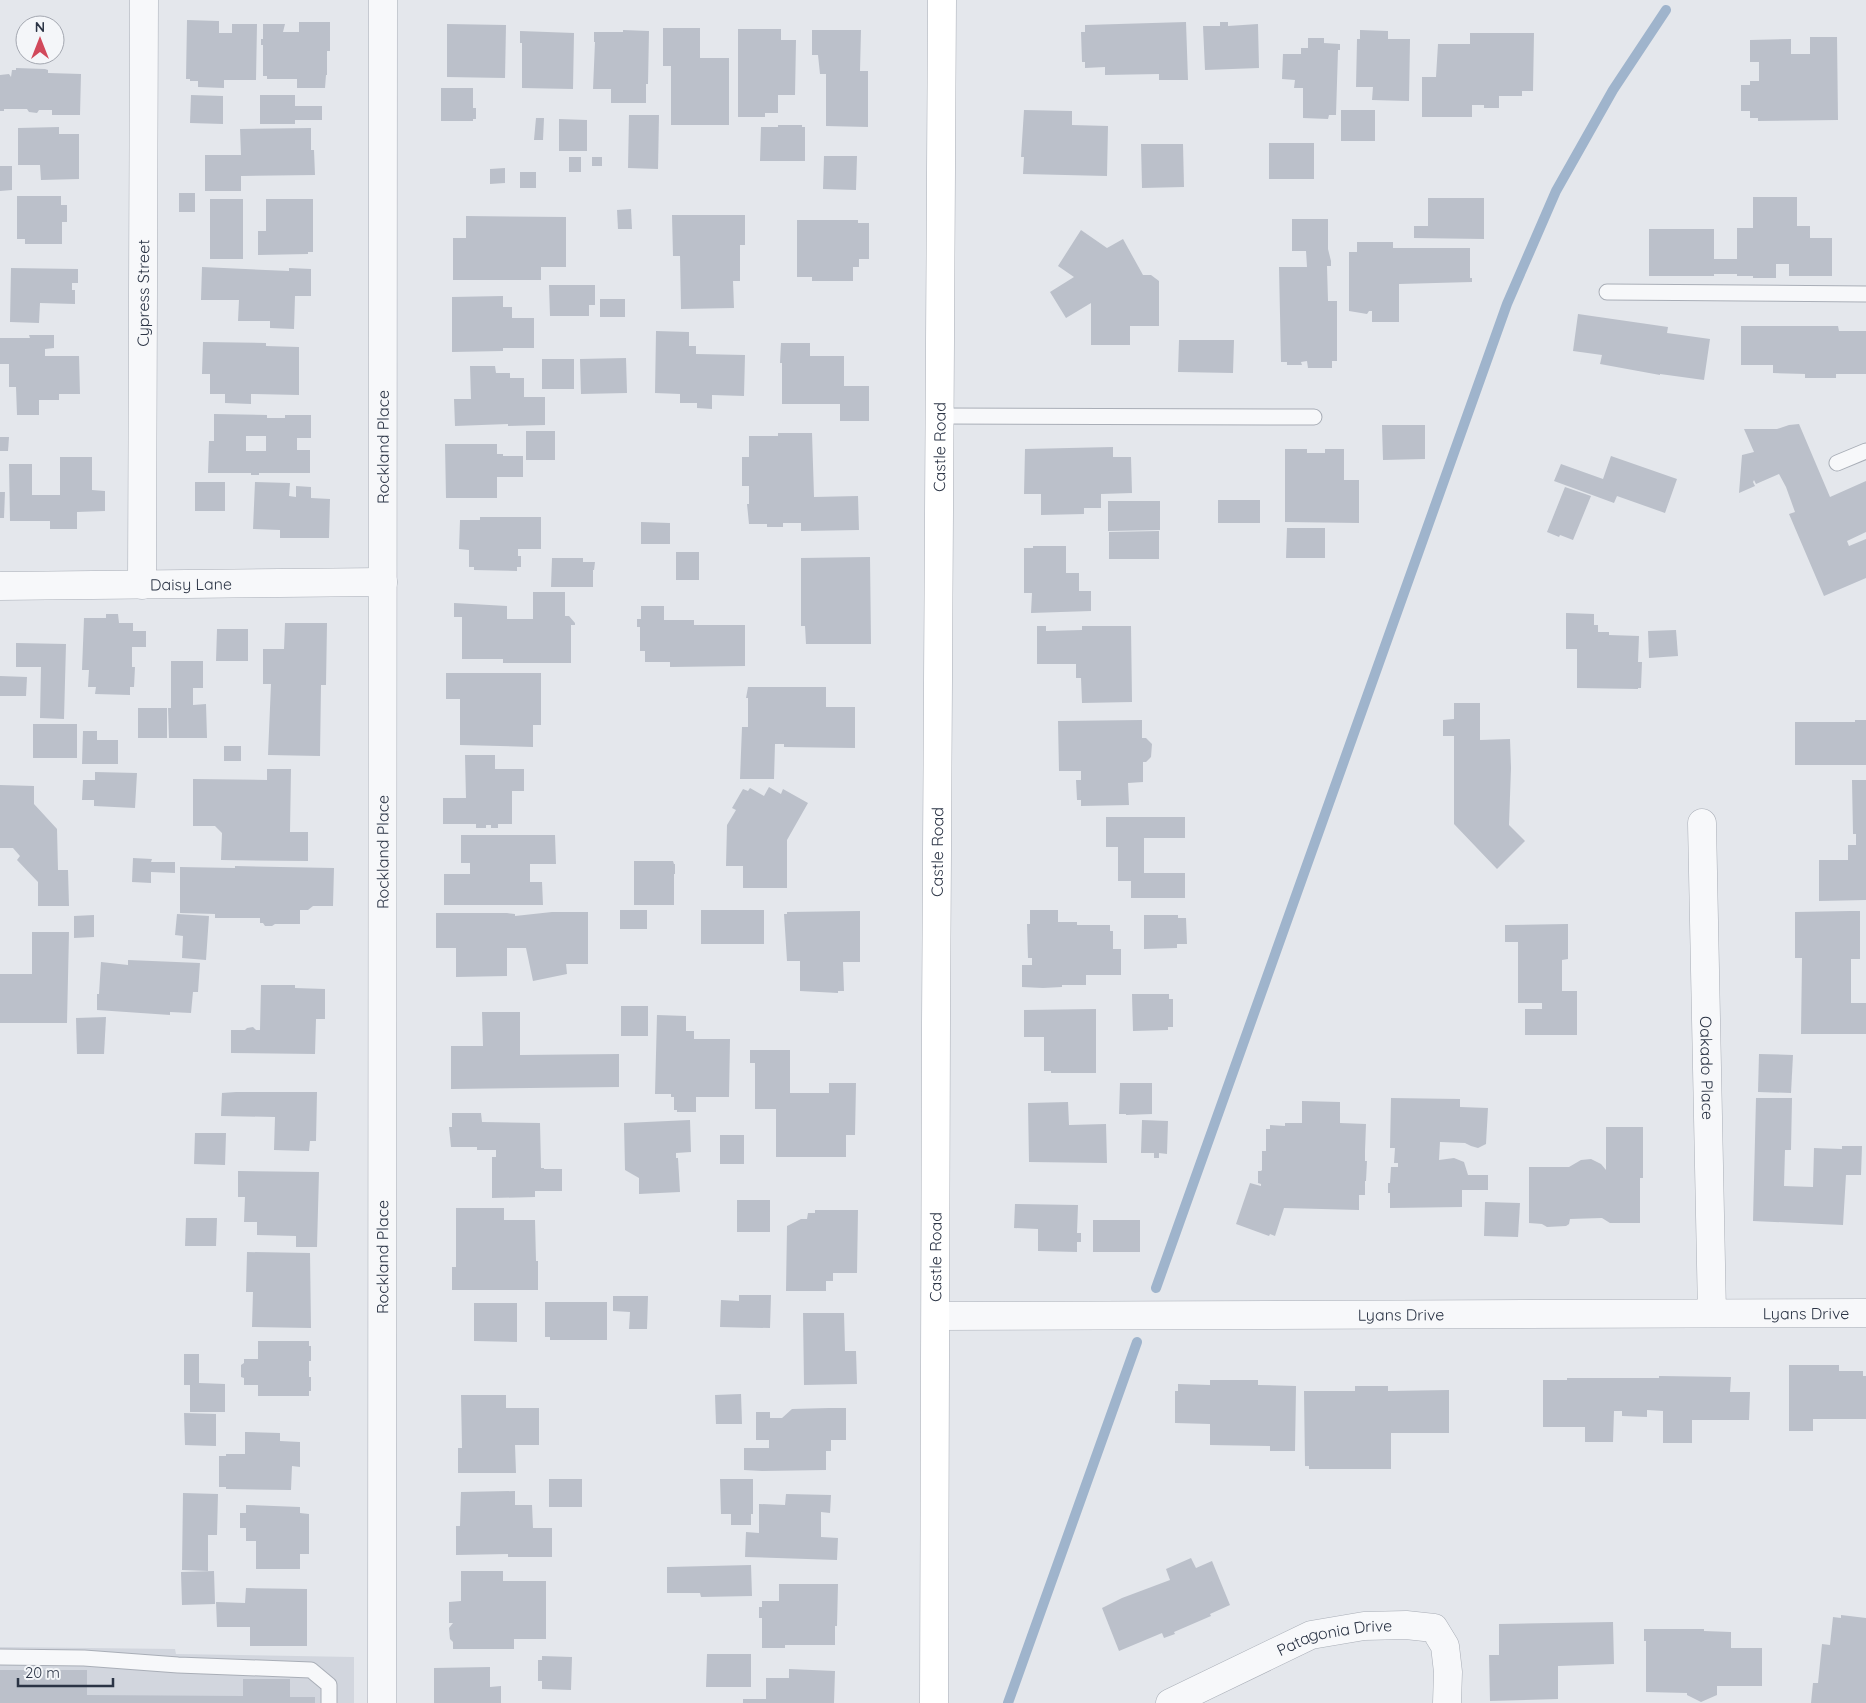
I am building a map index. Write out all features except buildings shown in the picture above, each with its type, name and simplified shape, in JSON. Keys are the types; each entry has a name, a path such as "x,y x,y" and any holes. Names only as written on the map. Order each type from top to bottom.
{"street":[{"name":"Cypress Street","path":"142,586 144,0"},
{"name":"Rockland Place","path":"382,1703 383,0"},
{"name":"Castle Road","path":"934,1703 942,0"},
{"name":"Daisy Lane","path":"0,586 383,582"},
{"name":"Oakado Place","path":"1702,823 1712,1313"},
{"name":"Lyans Drive","path":"936,1316 1866,1313"},
{"name":"Patagonia Drive","path":"1170,1703 1311,1635 1364,1626 1406,1625 1434,1628 1445,1646 1448,1672 1447,1703"}],"lane":[{"path":"1607,292 1866,294"},
{"path":"940,416 1314,417"},
{"path":"1837,463 1866,451"},
{"path":"0,1657 84,1658 178,1665 312,1670 329,1685 329,1703"}],"shaded area":[{"path":"0,1647 175,1649 176,1654 354,1657 354,1703 0,1703"}],"waterway":[{"path":"1156,1288 1507,304 1556,191 1613,90 1666,10"},
{"path":"1008,1703 1137,1342"}]}
